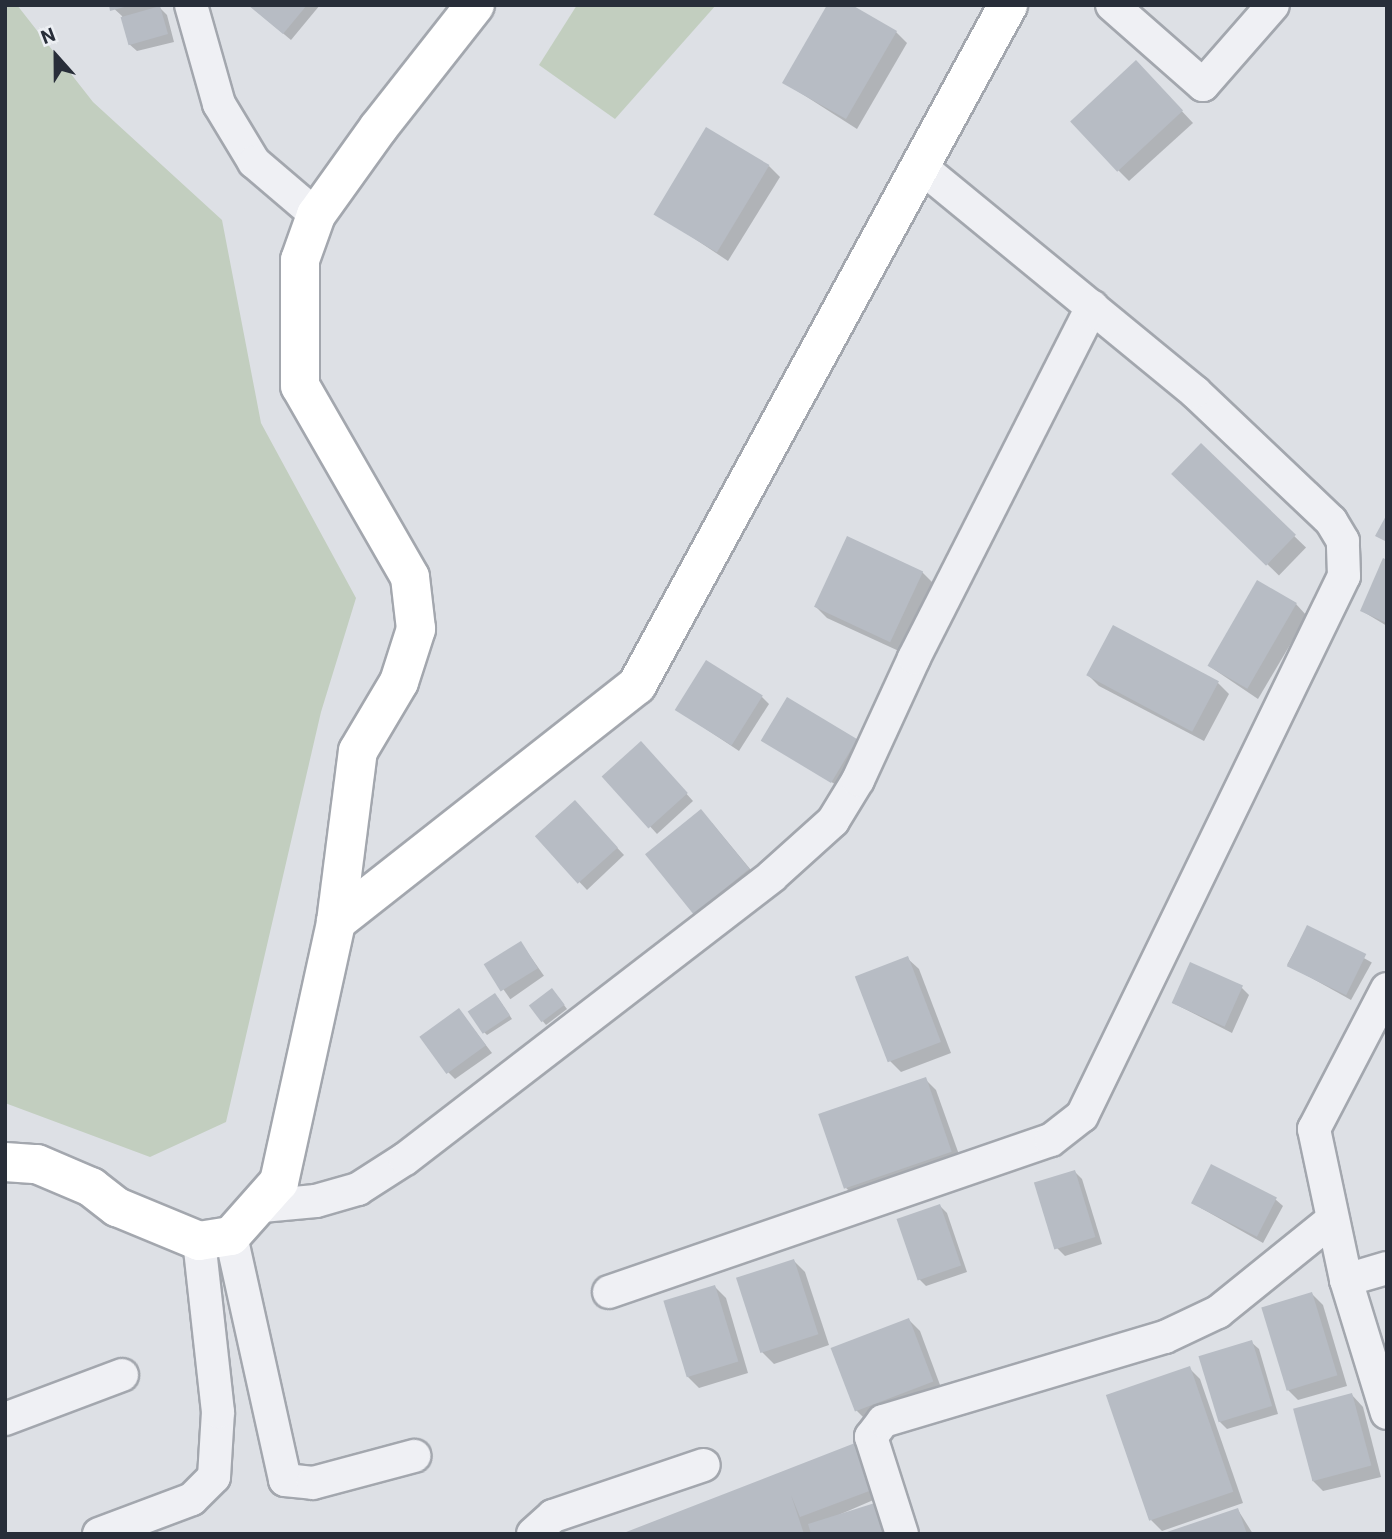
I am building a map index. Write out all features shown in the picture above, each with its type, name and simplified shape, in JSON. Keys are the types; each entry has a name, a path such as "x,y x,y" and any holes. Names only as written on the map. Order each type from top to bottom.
{"street":[{"path":"191,5 219,104 254,162 316,215"},
{"path":"215,1238 262,1206 279,1182 336,922 358,751 399,682 416,629 410,577 300,386 300,260 316,215 475,5"},
{"path":"336,922 637,685 1008,5"},
{"path":"1112,5 1203,85 1273,5"},
{"path":"609,1292 1051,1140 1082,1116 1344,576 1343,541 1331,522 1195,392 920,166"},
{"path":"262,1206 316,1201 358,1189 405,1160 772,876 833,821 859,780 914,658 1092,307"},
{"path":"1387,989 1314,1129 1346,1280 1387,1413"},
{"path":"5,1162 37,1164 90,1187 117,1207 215,1238"},
{"path":"901,1534 871,1437 883,1421 1165,1337 1219,1312 1332,1220"},
{"path":"215,1238 285,1480 313,1483 414,1456"},
{"path":"99,1534 192,1499 214,1477 218,1412 215,1238"},
{"path":"1346,1280 1387,1268"},
{"path":"5,1419 122,1375"},
{"path":"533,1534 553,1516 704,1465"}],"green space":[{"path":"5,5 17,5 93,102 222,220 261,423 356,598 321,712 226,1122 150,1157 5,1103"},
{"path":"577,5 716,5 615,119 539,65"}],"building":[{"path":"109,5 128,5 128,6 110,11"},
{"path":"248,5 307,5 283,34"},
{"path":"827,5 852,5 897,31 846,119 782,83"},
{"path":"160,6 168,34 129,45 121,17"},
{"path":"1136,60 1183,110 1117,172 1070,121"},
{"path":"706,127 769,165 717,253 653,214"},
{"path":"1201,443 1296,535 1266,566 1171,474"},
{"path":"1387,514 1387,542 1375,536"},
{"path":"847,536 923,571 890,642 814,607"},
{"path":"1383,558 1387,560 1387,623 1360,611"},
{"path":"1257,580 1297,603 1247,689 1208,666"},
{"path":"1113,625 1219,681 1192,732 1086,675"},
{"path":"706,660 763,696 732,746 675,710"},
{"path":"787,697 857,739 831,783 761,741"},
{"path":"641,741 688,793 648,828 602,776"},
{"path":"575,800 618,848 578,884 535,836"},
{"path":"701,809 749,869 694,914 645,854"},
{"path":"1307,925 1366,954 1346,995 1287,966"},
{"path":"521,941 538,968 501,991 484,964"},
{"path":"908,956 941,1042 888,1062 855,976"},
{"path":"1190,962 1243,986 1225,1027 1172,1003"},
{"path":"552,988 565,1005 541,1022 529,1005"},
{"path":"495,993 510,1015 483,1034 468,1011"},
{"path":"459,1008 486,1045 446,1074 419,1037"},
{"path":"926,1077 952,1152 844,1189 818,1114"},
{"path":"1211,1164 1277,1198 1257,1237 1191,1203"},
{"path":"1075,1170 1095,1237 1054,1250 1034,1183"},
{"path":"940,1204 961,1265 918,1280 897,1219"},
{"path":"794,1259 818,1334 760,1353 736,1278"},
{"path":"715,1285 738,1362 687,1377 663,1301"},
{"path":"1312,1292 1337,1375 1287,1391 1261,1307"},
{"path":"909,1318 933,1381 855,1412 831,1348"},
{"path":"1252,1340 1272,1406 1219,1422 1198,1356"},
{"path":"1190,1366 1233,1492 1149,1521 1106,1395"},
{"path":"1352,1393 1371,1465 1312,1481 1293,1409"},
{"path":"855,1443 872,1490 800,1517 791,1495 804,1534 621,1534"},
{"path":"878,1502 888,1534 811,1534 808,1524"},
{"path":"1238,1508 1247,1534 1164,1534 1164,1533"}]}
